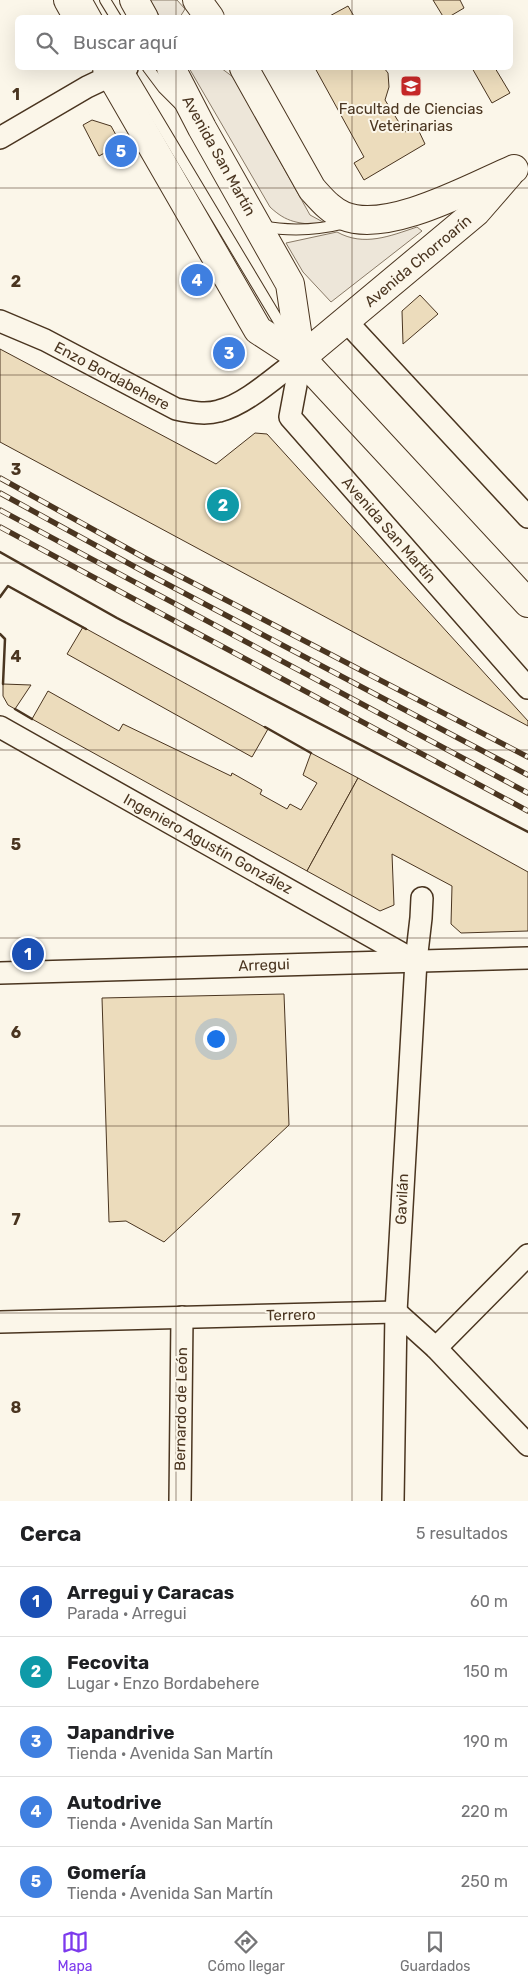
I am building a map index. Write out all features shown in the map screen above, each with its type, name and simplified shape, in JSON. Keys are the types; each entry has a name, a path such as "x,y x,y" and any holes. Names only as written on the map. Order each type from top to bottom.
{"main road":[{"path":"68,0 76,15"},
{"path":"134,0 142,15"},
{"path":"197,0 208,15"},
{"path":"119,70 258,330 301,358 528,603"},
{"name":"Avenida San Martín","path":"172,70 202,128 290,284 301,358"},
{"path":"245,70 312,189 328,206 343,216 357,220 397,217 420,211 521,163"},
{"name":"Avenida Chorroarín","path":"301,358 476,212 521,163"}],"street":[{"path":"0,138 116,70"},
{"name":"Enzo Bordabehere","path":"0,321 45,340 176,409 192,412 220,411 242,401 301,358"},
{"path":"346,321 528,517"},
{"name":"Avenida San Martín","path":"301,358 290,417 528,688"},
{"name":"Ingeniero Agustín González","path":"0,727 416,961"},
{"name":"Gavilán","path":"394,1501 396,1312 416,961 422,898"},
{"name":"Arregui","path":"0,973 528,958"},
{"path":"436,1348 528,1255"},
{"path":"396,1312 436,1348 528,1444"},
{"name":"Terrero","path":"0,1322 396,1312"},
{"name":"Bernardo de León","path":"180,1501 182,1317"}],"lane":[{"path":"87,0 95,15"},
{"path":"106,0 114,15"},
{"path":"150,70 163,88 202,128"},
{"path":"257,225 290,230 323,229 357,220"}],"shaded area":[{"path":"150,0 177,0 185,9 181,15 159,15"},
{"path":"190,70 224,70 233,77 310,215 323,222 320,225 293,221 270,207"},
{"path":"417,227 422,231 331,302 303,272 286,243 337,232 357,239 377,238"}],"building":[{"path":"433,0 460,0 464,8 452,15 442,15"},
{"path":"348,6 353,15 332,15"},
{"path":"316,70 386,70 388,73 389,87 385,100 405,132 416,125 425,144 364,180 354,163 364,157"},
{"path":"473,70 496,70 510,93 492,103"},
{"path":"92,120 111,126 121,144 99,156 83,125"},
{"path":"420,295 438,314 403,344 402,311"},
{"path":"0,349 216,464 255,433 267,434 528,721 528,726 0,442"},
{"path":"83,627 268,729 252,757 67,654"},
{"path":"3,684 31,685 15,709 8,705 3,696"},
{"path":"48,691 119,731 123,724 231,776 232,773 262,790 260,794 287,809 290,804 301,810 317,783 303,775 311,753 358,778 307,871 32,719"},
{"path":"358,778 528,872 528,931 461,933 451,924 452,886 392,854 394,905 380,911 307,871"},
{"path":"284,994 289,1125 164,1242 126,1221 109,1222 102,998"}],"railway":[{"path":"0,478 143,557 528,757"},
{"path":"0,493 148,574 528,775"},
{"path":"0,510 528,793"},
{"path":"0,527 528,811"}],"wall":[{"path":"0,552 117,618 528,832"},
{"path":"0,597 8,586 86,629"},
{"path":"0,634 5,639 3,684"},
{"path":"15,709 32,719"},
{"path":"265,727 311,753"}],"place":[{"name":"Facultad de Ciencias Veterinarias","path":"411,86"},
{"name":"Gomería","path":"121,151"},
{"name":"Autodrive","path":"197,280"},
{"name":"Japandrive","path":"229,353"},
{"name":"Fecovita","path":"223,505"},
{"name":"Arregui y Caracas","path":"28,954"}]}
